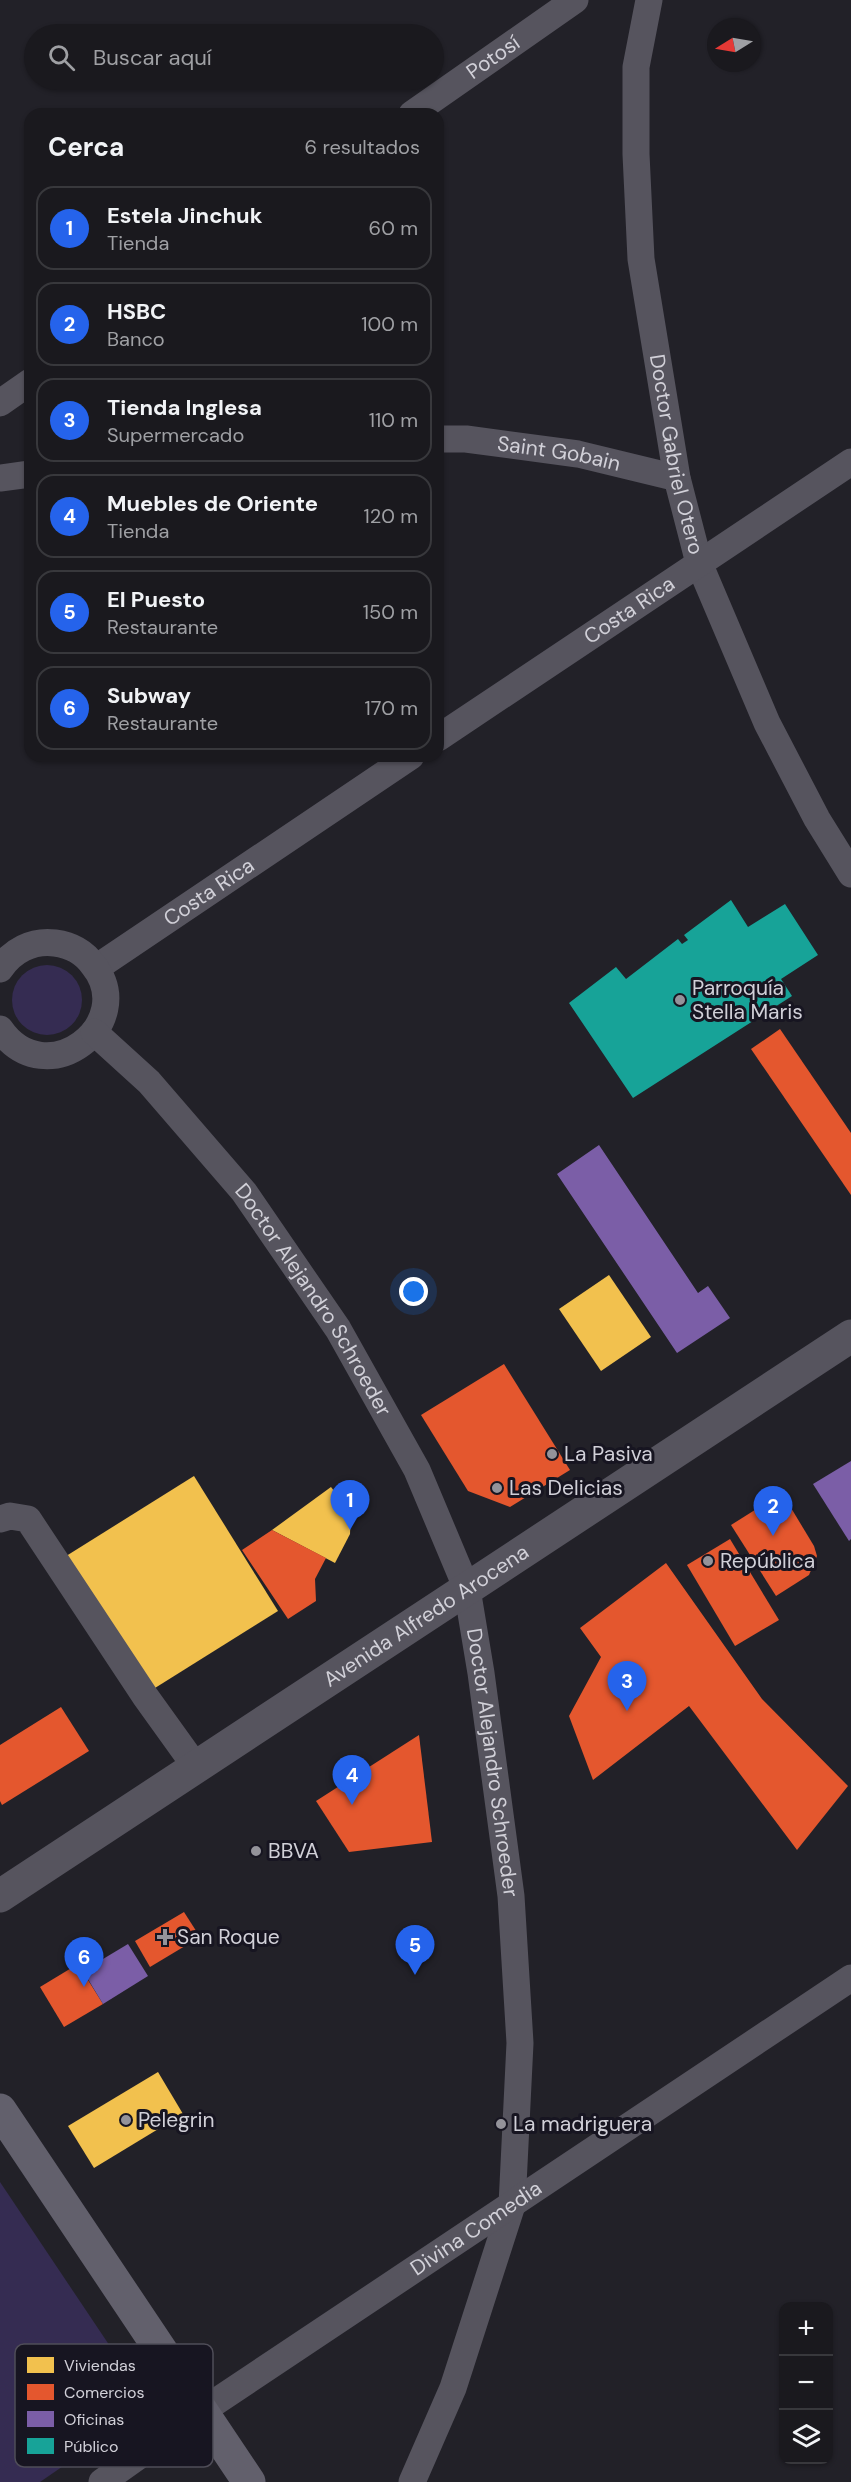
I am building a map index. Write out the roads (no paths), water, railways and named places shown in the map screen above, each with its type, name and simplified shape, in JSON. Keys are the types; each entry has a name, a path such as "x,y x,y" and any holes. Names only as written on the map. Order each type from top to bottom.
{"main road":[{"path":"0,2110 157,2344"},
{"path":"213,2428 249,2482"}],"street":[{"name":"Potosí","path":"421,108 575,0"},
{"name":"Doctor Gabriel Otero","path":"649,0 636,67 636,154 641,259 677,477 699,563 767,723 817,819 851,874"},
{"path":"0,403 24,386"},
{"name":"Saint Gobain","path":"444,439 466,439 578,454 677,477"},
{"name":"Costa Rica","path":"444,734 851,462"},
{"path":"0,478 24,475"},
{"name":"Costa Rica","path":"96,968 402,762"},
{"path":"0,1030 11,1042 39,1056 55,1056 70,1052 84,1044 94,1032 101,1020 105,1000 102,980 96,968 76,950 50,942 24,947 1,965"},
{"name":"Doctor Alejandro Schroeder","path":"94,1032 149,1082 244,1192 338,1329 417,1470 467,1589 481,1673 511,1896 520,2043 512,2205 453,2388 412,2482"},
{"name":"Avenida Alfredo Arocena","path":"0,1896 851,1336"},
{"path":"0,1519 10,1516 28,1519 145,1696 196,1767"},
{"name":"Divina Comedia","path":"213,2404 851,1978"},
{"name":"Divina Comedia","path":"102,2482 123,2467"}],"place":[{"name":"Parroquía Stella Maris","path":"680,1000"},
{"name":"La Pasiva","path":"552,1454"},
{"name":"Las Delicias","path":"497,1488"},
{"name":"Estela Jinchuk","path":"350,1530"},
{"name":"HSBC","path":"773,1536"},
{"name":"República","path":"708,1561"},
{"name":"Tienda Inglesa","path":"627,1711"},
{"name":"Muebles de Oriente","path":"352,1805"},
{"name":"BBVA","path":"256,1851"},
{"name":"San Roque","path":"165,1937"},
{"name":"El Puesto","path":"415,1975"},
{"name":"Subway","path":"84,1987"},
{"name":"Pelegrin","path":"126,2120"},
{"name":"La madriguera","path":"501,2124"}]}
